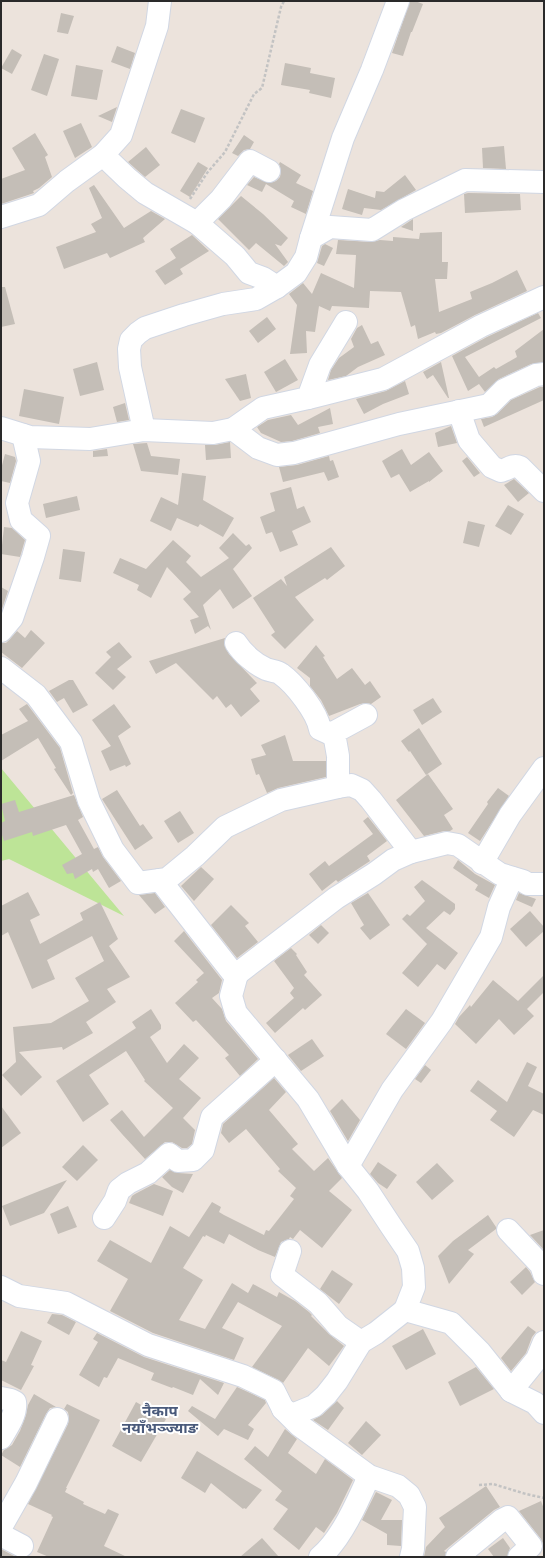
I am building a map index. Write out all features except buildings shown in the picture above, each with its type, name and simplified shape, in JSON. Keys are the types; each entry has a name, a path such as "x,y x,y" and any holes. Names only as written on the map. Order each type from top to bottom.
{"street":[{"path":"1,217 39,205 67,181 103,155 122,135 157,26 160,1"},
{"path":"144,430 130,367 129,356 131,340 146,328 184,315 223,304 256,299 277,287 296,272 306,257 310,238 343,138 372,70 398,1"},
{"path":"103,155 145,193 197,223 235,256 249,273 263,278 277,287"},
{"path":"197,223 221,199 250,160 269,171"},
{"path":"310,238 330,227 372,230 404,210 465,180 544,182"},
{"path":"1,428 30,438 90,439 144,430 213,433 233,429 263,408 384,379 463,336 544,297"},
{"path":"308,398 320,365 346,322"},
{"path":"233,429 258,448 278,455 294,453 370,432 489,405 504,390 536,375 544,374"},
{"path":"459,411 469,440 492,467 501,471 516,465 520,467 544,491"},
{"path":"1,631 12,618 39,536 21,520 17,504 29,461 23,435"},
{"path":"236,643 241,651 250,658 266,669 280,673 290,682 311,710 320,729 331,734 335,739 338,756 338,786"},
{"path":"1,668 36,695 71,742 89,801 113,850 138,883 167,879 195,856 225,827 281,800 338,786 351,785 362,790 411,852"},
{"path":"331,734 366,715"},
{"path":"482,863 510,815 544,768"},
{"path":"283,1408 292,1415 314,1406 326,1395 337,1381 361,1342 376,1333 405,1310 414,1287 413,1268 408,1251 368,1191 348,1166 308,1098 236,1013 231,996 237,974 336,898 393,860 411,852 447,843 458,845 500,874 528,884 544,884"},
{"path":"348,1166 392,1090 442,1021 491,938 499,907 512,878"},
{"path":"160,880 232,972 237,974"},
{"path":"104,1218 115,1201 119,1190 128,1183 148,1173 168,1154 178,1161 193,1160 204,1150 212,1116 276,1060"},
{"path":"508,1230 543,1268"},
{"path":"290,1251 282,1275 318,1303 338,1326 361,1342"},
{"path":"1,1287 19,1296 66,1303 148,1345 244,1376 274,1391 283,1408 299,1425 369,1476 398,1486 409,1495 415,1507 413,1549 411,1557"},
{"path":"405,1310 451,1324 480,1352 511,1391 535,1403 544,1413"},
{"path":"511,1391 537,1359 544,1342"},
{"path":"1,1398 15,1402 16,1407 1,1438"},
{"path":"1,1527 26,1483 57,1419"},
{"path":"320,1557 326,1552 352,1512 369,1476"},
{"path":"457,1557 502,1520 508,1517 531,1546 519,1557"},
{"path":"1,1535 22,1546"}],"path":[{"path":"189,200 207,173 225,152 254,94 262,88 281,7 284,1"},
{"path":"479,1485 493,1484 544,1498"}],"green space":[{"path":"1,768 124,916 9,859 1,861"}],"district":[{"name":"नैकाप नयाँभञ्ज्याङ","path":"160,1420"}]}
